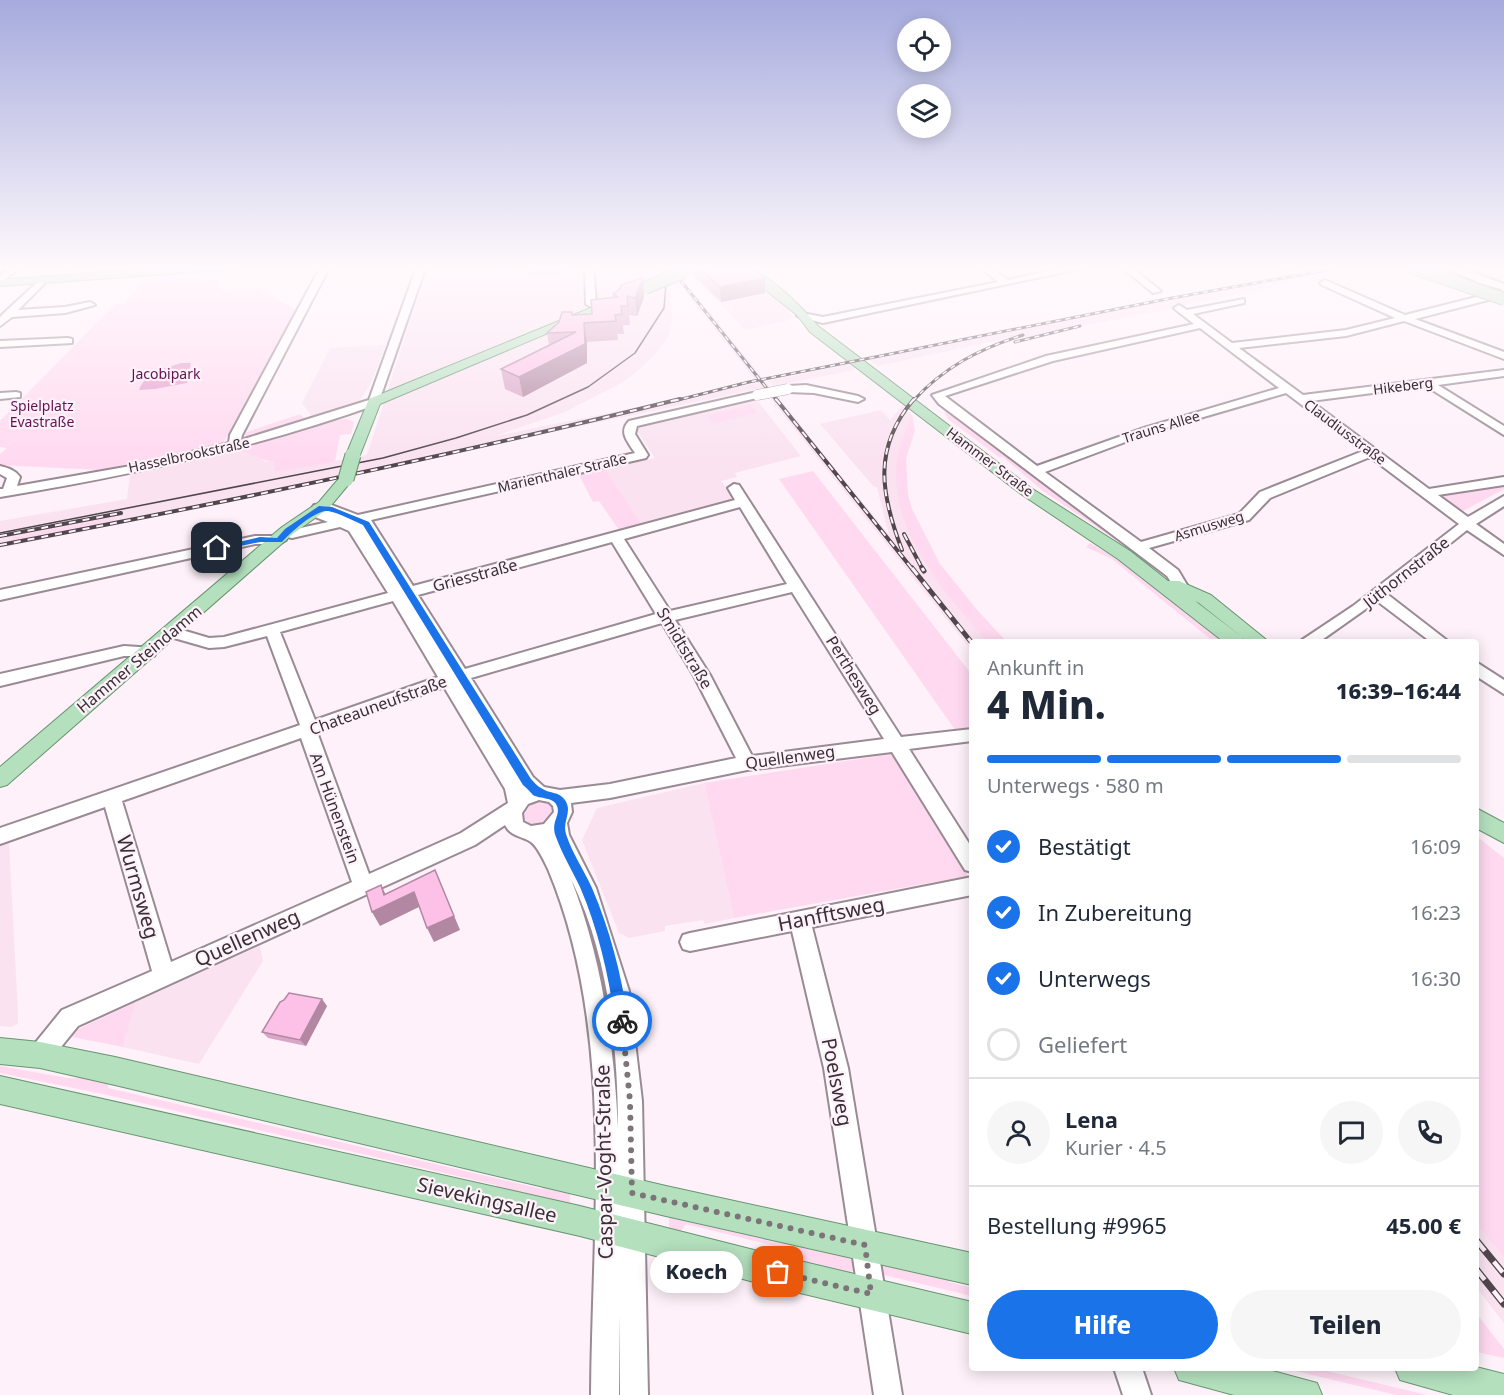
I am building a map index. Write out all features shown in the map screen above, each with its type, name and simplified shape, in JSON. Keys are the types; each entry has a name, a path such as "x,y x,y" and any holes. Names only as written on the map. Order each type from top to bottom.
{"main road":[{"path":"374,402 544,331"},
{"name":"Hammer Straße","path":"817,331 1026,491 1117,550 1232,639"},
{"name":"Hammer Steindamm","path":"0,779 171,632 286,537 323,510 346,478 374,402"},
{"name":"Hammer Straße","path":"1156,579 1215,606 1256,639"},
{"path":"1489,825 1504,843"},
{"path":"0,1051 40,1055 126,1073 619,1190 969,1268"},
{"name":"Sievekingsallee","path":"0,1091 116,1115 619,1232 969,1317"},
{"path":"1204,1371 1305,1395"},
{"path":"1424,1371 1504,1391"}],"street":[{"path":"235,445 236,435 292,331"},
{"name":"Hammer Steindamm","path":"374,402 399,331"},
{"name":"Hammer Straße","path":"1174,331 1050,358 938,395 943,402 1173,573 1183,590"},
{"name":"Claudiusstraße","path":"1210,331 1504,551"},
{"path":"1230,346 1353,331"},
{"path":"1438,331 1504,356"},
{"path":"0,344 68,341"},
{"name":"Hikeberg","path":"1301,399 1504,374"},
{"path":"1428,383 1504,431"},
{"path":"380,384 394,388 411,387"},
{"name":"Marienthaler Straße","path":"0,595 255,540 286,537 642,455 629,434 633,423 788,389 807,387 858,399"},
{"name":"Trauns Allee","path":"1037,470 1148,430 1287,389"},
{"path":"0,396 16,395"},
{"name":"Hasselbrookstraße","path":"4,492 285,433 374,402"},
{"path":"329,418 352,419 357,422 362,431"},
{"name":"Asmusweg","path":"1138,547 1244,517 1265,495 1372,452"},
{"path":"0,470 14,477 4,492"},
{"path":"1426,493 1504,481"},
{"name":"Perthesweg","path":"734,488 969,859"},
{"name":"Jüthornstraße","path":"1312,639 1344,620 1467,523 1504,500"},
{"name":"Griesstraße","path":"171,632 215,643 272,630 744,502"},
{"name":"Caspar-Voght-Straße","path":"323,510 366,523 402,594"},
{"name":"Caspar-Voght-Straße","path":"323,510 354,528 361,536 402,594 454,677 527,782 539,793"},
{"name":"Smidtstraße","path":"616,537 702,675 747,763"},
{"name":"Chateauneufstraße","path":"0,836 454,677 666,617 797,586"},
{"path":"1377,594 1437,639"},
{"name":"Am Hünenstein","path":"272,630 363,885"},
{"path":"0,680 124,651 148,652"},
{"path":"1479,670 1504,688"},
{"name":"Caspar-Voght-Straße","path":"454,677 514,788 521,820 554,858 574,914 594,992 619,1190"},
{"name":"Quellenweg","path":"560,812 610,791 747,763 969,735"},
{"path":"539,793 560,812 550,830 521,820 527,796 539,793"},
{"name":"Wurmsweg","path":"112,798 164,975"},
{"name":"Caspar-Voght-Straße","path":"560,812 560,835 586,888 618,991 630,1101 619,1190 619,1232 605,1395"},
{"name":"Quellenweg","path":"40,1055 70,1018 468,838 521,820"},
{"name":"Hanfftsweg","path":"690,942 969,887"},
{"name":"Poelsweg","path":"800,920 836,1068 888,1395"},
{"name":"Caspar-Voght-Straße","path":"619,1232 634,1395"},
{"path":"1129,1371 1137,1395"}],"shaded area":[{"path":"407,331 670,331 655,355 623,382 565,412 495,436 758,383 762,388 400,464 280,492 0,548 0,521 127,499 130,475 240,448 243,452 253,454 266,462 275,460 275,472 367,455"},
{"path":"716,331 725,331 889,535 877,487 874,487 820,424 881,410 890,420 902,406 912,415 903,437 896,475 902,513 912,539 928,568 985,639 969,639 969,647"},
{"path":"1012,331 1059,331 1021,339 1017,336 878,366 870,360"},
{"path":"385,345 371,383 360,400 313,418 302,403 330,348"},
{"path":"181,363 191,363 187,383 139,390 151,375"},
{"path":"849,364 855,370 773,386 769,381"},
{"path":"756,399 801,456 735,473 737,477 721,481 734,499 642,524 605,469 655,458 635,428 636,424"},
{"path":"704,783 734,918 705,924 703,920 665,926 665,931 629,938 619,933 582,840 597,808"},
{"path":"9,842 18,1013 18,1024 11,1027 0,1026 0,845"},
{"path":"260,946 263,961 199,1064 123,1047 136,1002"},
{"path":"1479,1228 1504,1257 1504,1323 1479,1291"}],"green space":[{"name":"Jacobipark","path":"88,331 286,331 222,445 99,470 0,465 0,454 7,448 0,447 0,421"},
{"path":"750,405 757,413 714,423 707,415"},
{"path":"943,408 950,409 1121,538 1116,540 1043,491 1003,457 999,457 948,419"},
{"path":"300,414 305,420 247,438 244,433"},
{"path":"912,415 915,430 906,459 908,495 912,509 940,564 1004,639 984,639 941,586 915,545 905,523 899,500 896,468 901,445"},
{"path":"347,419 354,422 351,434 340,435 335,462 275,472 274,461 243,452 240,448 330,420"},
{"path":"605,469 642,524 619,530 599,501 593,502 579,475"},
{"path":"813,471 969,671 969,732 958,734 779,479"},
{"path":"1504,483 1504,489 1463,511 1435,493"},
{"path":"115,517 114,521 12,541 13,537"},
{"path":"1090,543 1114,557 1222,639 1210,639 1112,559 1086,547"},
{"path":"891,754 968,876 734,918 704,783"},
{"path":"539,799 552,804 553,816 541,824 530,824 522,819 522,810 528,803"},
{"path":"1479,838 1504,858 1504,1257 1479,1228"},
{"path":"569,864 597,943 614,1025 622,1151 615,1150 615,1104 610,1031 586,922 569,876"},
{"path":"136,1002 123,1047 72,1037 78,1029"},
{"path":"0,1066 67,1078 108,1078 108,1088 542,1189 548,1182 570,1191 570,1203 529,1194 500,1197 496,1185 103,1094 0,1073"},
{"path":"669,1216 849,1257 854,1265 851,1276 787,1259 787,1249 686,1224 678,1235 669,1230"},
{"path":"883,1260 949,1271 949,1282 969,1287 969,1295 880,1274"},
{"path":"1479,1317 1504,1349 1504,1358 1479,1353"},
{"path":"1296,1371 1327,1371 1427,1395 1396,1395"}],"building":[{"path":"584,331 585,344 519,377 501,369 576,332 547,333"},
{"path":"435,870 454,916 427,928 414,892 372,912 366,892 381,885 384,895"},
{"path":"289,993 322,999 300,1040 262,1032 280,1002"}],"tram line":[{"path":"0,533 383,458 456,438 527,415 588,387 635,353 649,331"}],"railway":[{"path":"721,331 760,380"},
{"path":"760,380 1005,331"},
{"path":"1015,342 1059,331"},
{"path":"913,401 937,378 963,360 1023,335"},
{"path":"674,401 760,380"},
{"path":"760,380 777,401"},
{"path":"0,545 341,477 680,399"},
{"path":"776,399 913,570"},
{"path":"902,550 889,510 884,472 891,436 914,399"},
{"path":"0,536 121,513"},
{"path":"904,534 923,570"},
{"path":"912,568 969,639"},
{"path":"1479,1244 1504,1274"},
{"path":"1479,1273 1504,1304"}],"way so far":[{"path":"622,1021 630,1101 632,1193 865,1245 871,1294 778,1272"}],"place":[{"name":"Koech","path":"778,1272"}],"route":[{"path":"217,548 260,539 279,540 288,530 319,508 329,508 366,523 527,782 539,793 550,794 561,801 564,809 558,824 560,835 586,888 599,924 618,991 622,1021"}],"park label":[{"name":"Spielplatz Evastraße","path":"42,414"}]}
